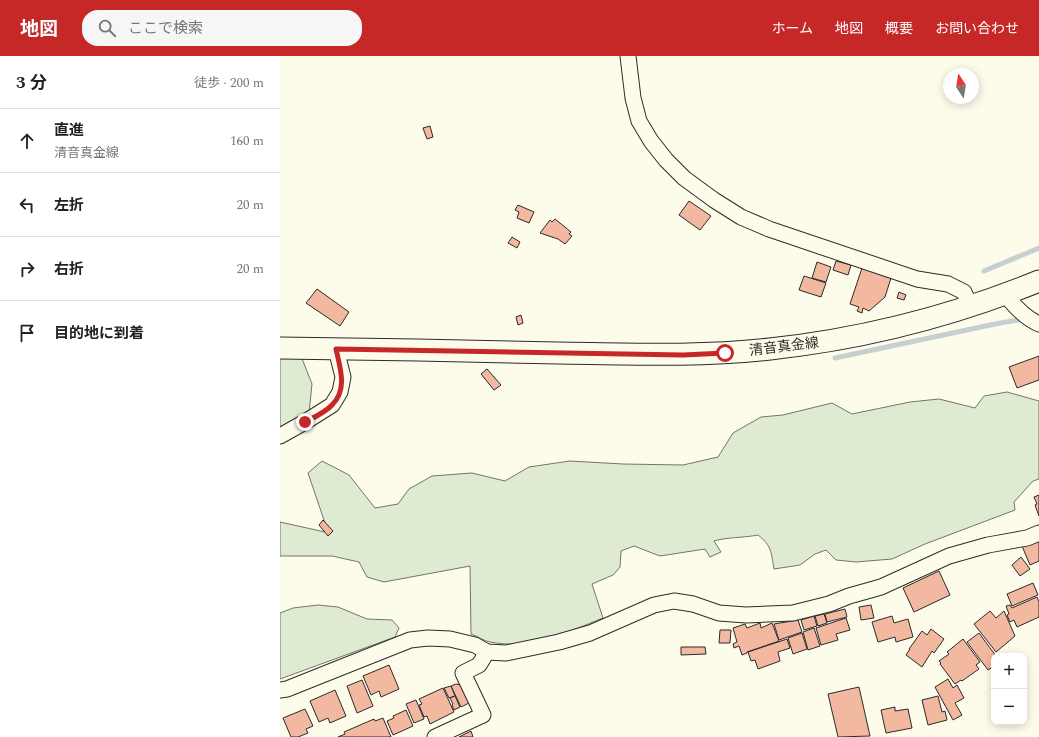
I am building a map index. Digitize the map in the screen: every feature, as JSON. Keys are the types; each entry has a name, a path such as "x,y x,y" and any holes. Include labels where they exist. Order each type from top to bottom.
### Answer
{"main road":[{"name":"清音真金線","path":"280,348 683,355 770,349 856,336 912,323 970,306 1039,281"}],"street":[{"path":"628,56 633,98 640,121 651,141 666,160 684,178 714,200 741,217 769,229 917,279 948,284 964,292 970,306"},
{"path":"1005,294 1014,306 1036,323"},
{"path":"280,436 332,406 340,392 342,377 336,349"},
{"path":"280,690 306,682 410,640 428,638 450,639 475,645 487,652 506,653 559,642 590,633 654,605 674,601 693,604 726,613 746,615 793,613 829,604 849,596 881,587 949,556 988,545 1027,538 1039,532"},
{"path":"435,737 483,715 463,673 480,665 487,652"}],"green space":[{"path":"301,356 312,384 309,413 280,428 280,357"},
{"path":"1007,392 1039,401 1039,479 1033,481 1014,502 1015,510 925,544 892,559 856,562 836,560 826,550 815,554 800,565 774,569 768,546 758,535 714,541 721,552 710,557 705,549 660,556 634,546 621,551 620,567 613,575 592,584 603,618 562,634 534,642 505,644 488,641 471,634 470,566 384,582 367,577 359,562 332,556 280,556 280,522 325,532 325,523 308,473 322,461 349,475 375,508 398,504 409,489 432,476 472,473 505,481 529,467 570,461 683,465 718,457 733,433 761,417 783,415 832,403 852,414 910,402 939,399 975,408 984,396"},
{"path":"318,605 338,607 367,619 392,620 399,628 395,637 280,679 280,613 293,608"}],"building":[{"path":"430,126 433,137 427,139 423,128"},
{"path":"689,201 711,216 700,230 679,215"},
{"path":"518,205 534,212 529,223 517,218 519,212 515,210"},
{"path":"555,219 571,232 569,234 572,236 565,244 558,239 540,233 550,220 552,222"},
{"path":"512,237 520,242 517,248 508,243"},
{"path":"836,261 851,265 848,275 833,270"},
{"path":"817,262 831,267 826,282 812,278"},
{"path":"862,268 891,278 885,297 869,311 863,308 862,313 857,311 859,307 850,304"},
{"path":"804,276 826,283 821,297 799,290"},
{"path":"317,289 349,312 340,326 306,303"},
{"path":"899,292 906,295 904,300 897,298"},
{"path":"521,315 523,323 518,325 516,317"},
{"path":"1039,356 1039,380 1017,388 1009,367"},
{"path":"487,369 501,385 494,390 481,374"},
{"path":"1039,495 1039,516 1034,497"},
{"path":"323,520 333,531 328,536 319,525"},
{"path":"1039,539 1039,561 1030,565 1022,546"},
{"path":"1021,557 1030,569 1020,576 1012,565"},
{"path":"939,571 950,595 914,612 903,588"},
{"path":"1033,583 1038,595 1012,606 1007,594"},
{"path":"1037,597 1039,602 1039,617 1017,627 1014,620 1010,622 1007,615 1009,614 1006,606 1010,605 1012,608"},
{"path":"871,605 874,618 861,620 859,607"},
{"path":"845,609 847,617 827,622 825,614"},
{"path":"990,611 996,618 1004,611 1015,636 996,652 974,624"},
{"path":"824,614 827,623 818,626 815,616"},
{"path":"814,616 817,626 804,630 801,620"},
{"path":"892,616 894,623 908,619 913,637 896,642 895,637 878,642 872,622"},
{"path":"846,618 850,630 836,634 838,640 821,645 816,628"},
{"path":"798,620 802,632 779,640 774,624"},
{"path":"760,623 761,628 772,623 779,641 742,655 739,646 734,648 733,644 737,642 733,628 745,624 747,628"},
{"path":"814,628 820,646 808,650 803,632"},
{"path":"931,629 944,639 934,653 932,651 922,667 906,655 922,631 927,635"},
{"path":"720,630 731,630 730,643 719,643"},
{"path":"802,633 807,649 793,654 788,638"},
{"path":"979,633 994,653 991,653 991,668 988,670 967,642"},
{"path":"787,639 790,648 778,652 780,661 758,669 755,660 751,661 748,652"},
{"path":"963,639 980,662 976,665 979,669 955,684 939,661 949,654 947,652"},
{"path":"681,647 705,647 706,654 681,655"},
{"path":"389,665 399,689 381,697 379,691 371,695 363,676"},
{"path":"948,679 953,688 957,685 964,698 955,703 962,715 953,720 935,687"},
{"path":"362,680 373,706 357,713 347,686"},
{"path":"456,684 461,685 469,703 461,707 451,686"},
{"path":"451,686 455,696 449,698 444,688"},
{"path":"859,687 870,736 838,737 828,694"},
{"path":"443,688 454,712 430,724 427,716 424,717 419,705 422,704 419,699"},
{"path":"335,690 346,716 330,723 328,718 319,722 310,701"},
{"path":"455,696 460,707 454,710 450,698"},
{"path":"938,696 942,712 945,711 947,720 928,725 922,700"},
{"path":"416,700 424,719 414,723 406,704"},
{"path":"895,707 895,711 908,709 912,728 886,733 881,710"},
{"path":"305,709 313,726 306,729 308,733 298,737 291,737 283,718"},
{"path":"406,710 413,726 393,735 387,721 394,718 393,716"},
{"path":"383,718 391,737 338,737 345,734 344,732 374,719 375,721"},
{"path":"471,731 473,737 459,737"}],"waterway":[{"path":"984,271 1039,248"},
{"path":"835,358 1024,319"}],"route":[{"path":"305,422 332,406 340,392 342,377 336,349 683,355 725,353"}]}
